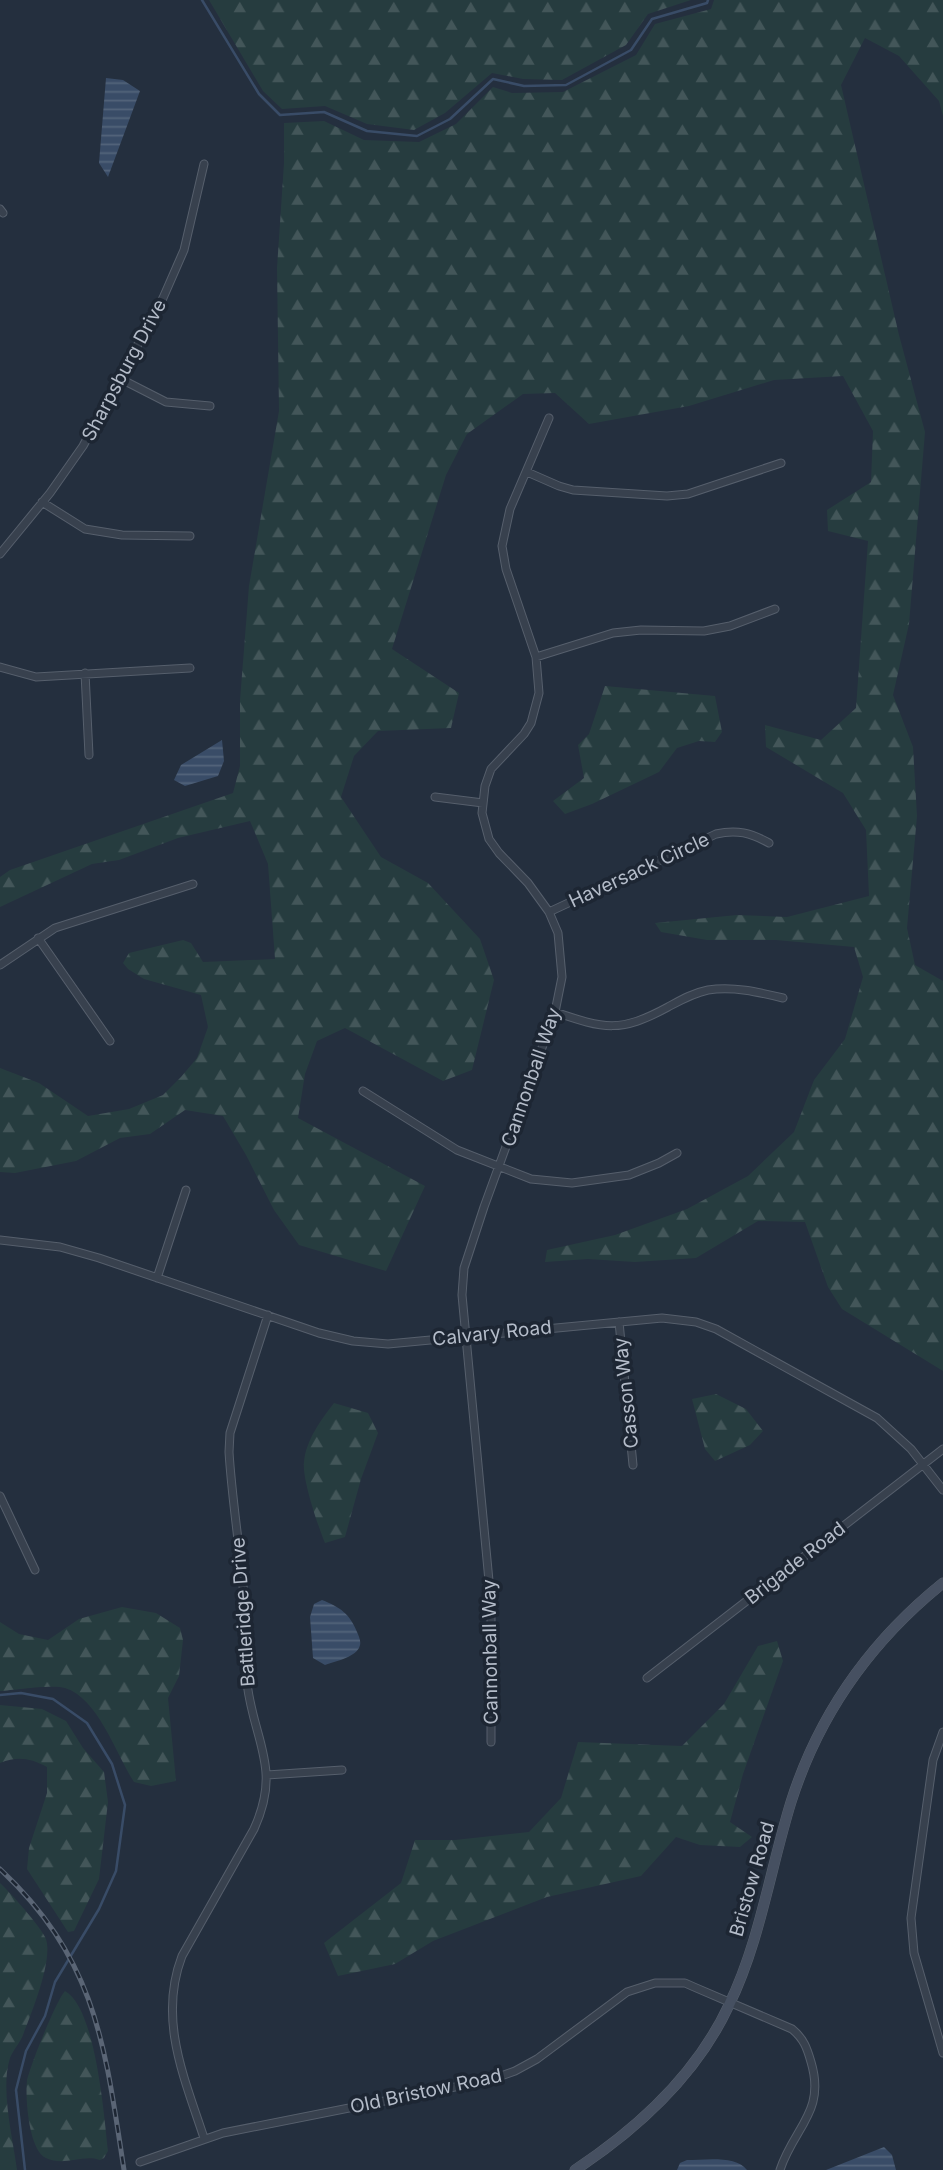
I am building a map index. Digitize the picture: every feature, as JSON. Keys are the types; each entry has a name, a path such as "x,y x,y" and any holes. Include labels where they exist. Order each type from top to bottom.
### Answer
{"main road":[{"name":"Bristow Road","path":"575,2170 617,2140 670,2091 702,2050 730,2003 757,1931 791,1803 806,1758 834,1704 856,1671 907,1613 943,1583"}],"street":[{"name":"Sharpsburg Drive","path":"0,554 83,446 163,298 184,250 204,164"},
{"path":"120,378 166,402 210,406"},
{"name":"Cannonball Way","path":"491,1742 491,1602 465,1336 462,1295 464,1268 555,1012 562,964 558,933 549,912 489,839 482,813 485,786 491,769 531,723 539,693 536,657 506,569 502,546 510,509 549,418"},
{"path":"527,472 573,490 667,496 703,490 781,463"},
{"path":"42,502 85,529 103,533 190,536"},
{"path":"536,657 613,633 641,630 704,631 730,626 775,608"},
{"path":"0,667 36,677 190,668"},
{"path":"85,673 89,755"},
{"path":"435,797 483,803"},
{"name":"Haversack Circle","path":"549,912 716,834 744,832 769,843"},
{"path":"0,965 55,928 193,884"},
{"path":"38,938 110,1041"},
{"path":"555,1012 590,1024 620,1026 645,1019 695,993 708,990 737,989 783,998"},
{"path":"363,1091 457,1150 531,1179 572,1183 629,1175 677,1153"},
{"path":"157,1278 186,1190"},
{"name":"Calvary Road","path":"0,1240 60,1247 319,1333 369,1343 388,1344 677,1319 716,1329 889,1426 943,1490"},
{"name":"Battleridge Drive","path":"204,2138 173,2034 172,1990 176,1970 188,1942 262,1809 267,1775 247,1685 244,1596 229,1452 230,1433 268,1315"},
{"name":"Casson Way","path":"619,1322 633,1465"},
{"name":"Brigade Road","path":"647,1678 943,1449"},
{"path":"0,1496 35,1570"},
{"path":"943,1732 933,1760 911,1918 914,1953 943,2053"},
{"path":"267,1775 342,1770"},
{"name":"Old Bristow Road","path":"140,2162 204,2138 258,2125 490,2080 537,2059 627,1992 664,1982 685,1983 792,2029 806,2045 816,2081 815,2098 780,2170"}],"green space":[{"path":"209,0 691,0 648,14 626,45 562,80 523,79 492,73 445,113 414,130 367,124 325,106 282,109 263,91"},
{"path":"714,0 943,0 943,116 939,101 899,56 865,38 841,85 899,335 925,432 909,624 893,695 913,747 917,816 907,928 915,965 943,981 943,1371 842,1309 828,1287 805,1222 758,1221 696,1258 635,1262 588,1259 545,1262 547,1250 615,1235 687,1209 748,1176 794,1132 814,1080 845,1039 863,977 854,947 776,940 707,940 661,932 655,923 737,915 787,917 869,896 866,830 843,793 766,747 765,725 821,740 856,708 868,541 828,531 827,510 871,482 873,431 843,376 774,380 689,406 589,424 555,393 523,394 467,434 446,475 392,649 459,693 451,728 378,731 354,756 341,797 381,857 428,883 480,939 494,980 472,1070 443,1081 345,1028 317,1041 305,1074 298,1118 425,1186 386,1271 299,1245 274,1210 223,1116 185,1110 150,1134 120,1138 76,1161 15,1173 0,1172 0,1068 39,1083 88,1116 129,1109 163,1095 197,1058 208,1027 201,995 144,979 123,963 129,953 183,940 191,943 203,962 275,959 268,864 250,821 178,838 119,860 92,864 0,907 0,877 10,870 233,793 240,766 240,700 249,586 279,411 277,268 284,123 324,121 364,140 419,142 456,124 493,87 512,93 563,92 636,55 655,24 711,9"},
{"path":"605,686 715,696 722,732 715,742 699,741 677,748 659,772 565,814 553,801 584,778 578,745 589,734"},
{"path":"716,1394 746,1409 763,1431 750,1445 715,1461 705,1449 692,1399"},
{"path":"334,1403 368,1413 378,1433 361,1479 345,1537 325,1543 308,1491 304,1462 311,1438"},
{"path":"122,1607 156,1613 180,1628 183,1640 179,1676 168,1698 176,1781 151,1786 134,1782 97,1715 77,1694 65,1688 52,1687 0,1691 0,1622 19,1634 48,1640 79,1619"},
{"path":"777,1641 783,1661 743,1774 730,1822 752,1837 740,1847 700,1845 676,1837 641,1876 547,1897 433,1941 395,1964 338,1976 324,1943 401,1883 415,1840 455,1840 529,1832 561,1798 578,1742 682,1746 724,1704 758,1646"},
{"path":"0,1705 42,1709 66,1721 83,1748 104,1772 108,1802 99,1879 74,1931 68,1932 27,1869 29,1848 47,1793 47,1767 24,1759 0,1763"},
{"path":"0,1883 37,1925 47,1946 45,1971 36,2000 7,2070 10,2129 17,2170 0,2170"},
{"path":"65,1991 76,2001 84,2018 97,2064 108,2151 100,2160 86,2158 60,2161 46,2158 36,2145 29,2123 27,2081 50,2020"}],"water":[{"path":"106,78 123,80 140,91 108,177 99,163"},
{"path":"222,740 224,761 218,776 185,786 174,780 181,765"},
{"path":"322,1600 348,1616 360,1642 359,1648 353,1654 325,1665 313,1658 310,1617 314,1604"},
{"path":"884,2147 892,2155 896,2170 826,2170"},
{"path":"687,2160 728,2160 747,2170 677,2170 680,2163"}],"waterway":[{"path":"202,0 259,94 280,115 324,112 367,131 417,136 450,119 493,79 524,86 566,85 631,50 652,19 707,3 708,0"},
{"path":"0,1695 21,1693 53,1699 87,1723 112,1764 125,1805 116,1871 99,1909 55,1982 45,2016 26,2051 16,2090 25,2170"}],"railway":[{"path":"0,1869 32,1903 58,1937 77,1972 102,2045 124,2170"}]}
